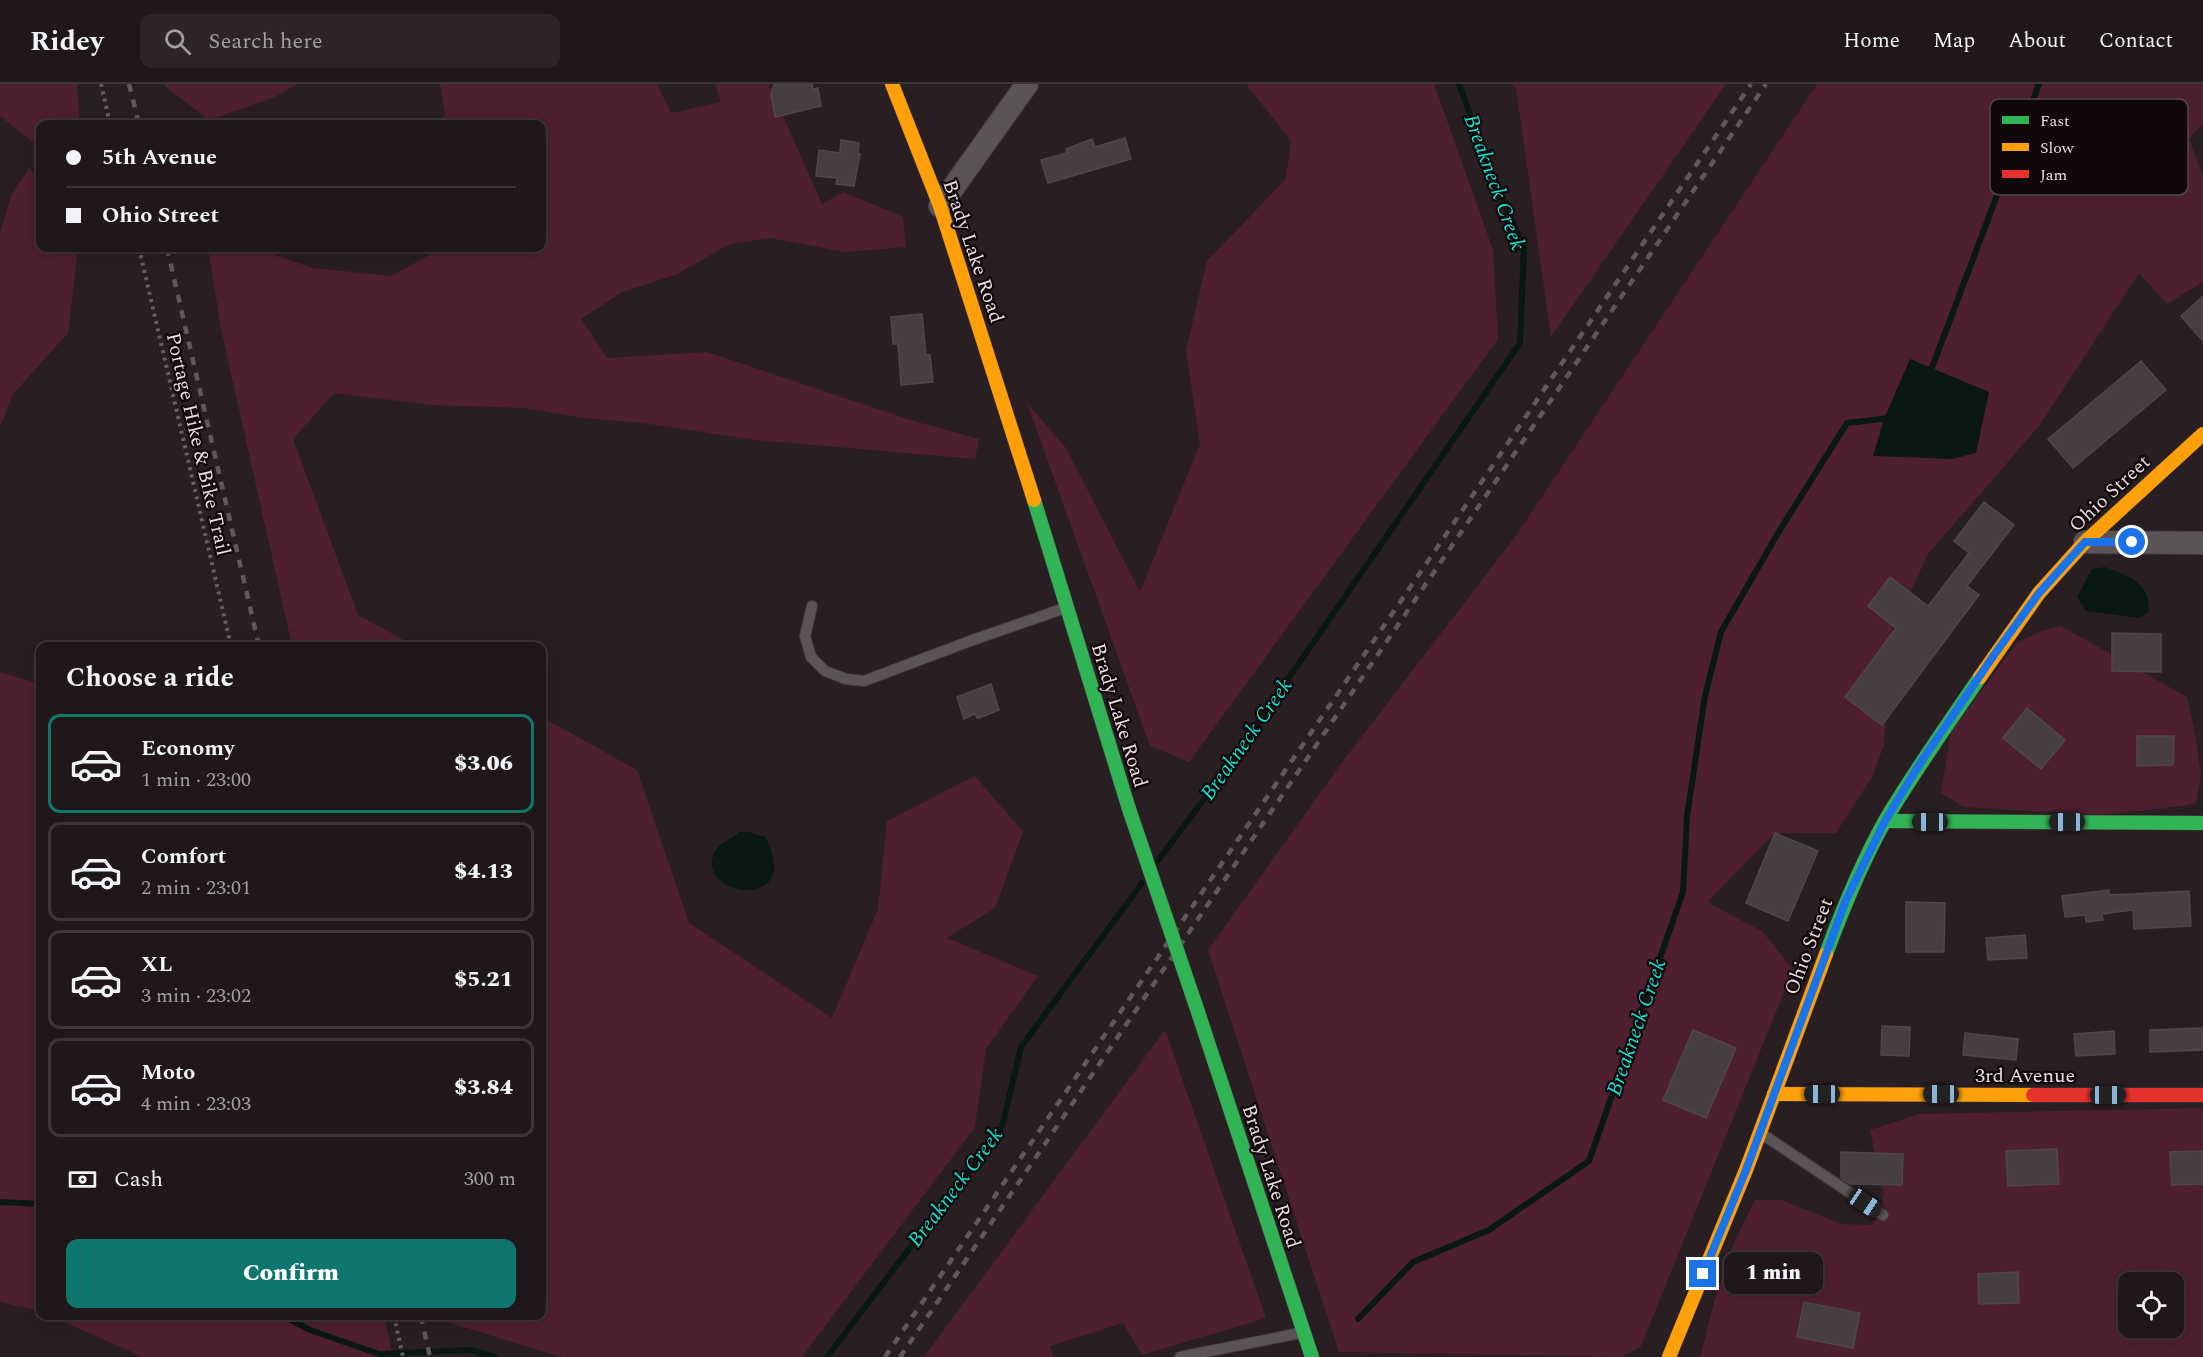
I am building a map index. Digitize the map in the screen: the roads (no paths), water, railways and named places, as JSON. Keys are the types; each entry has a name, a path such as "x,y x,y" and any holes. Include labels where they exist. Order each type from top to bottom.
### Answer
{"street":[{"name":"Brady Lake Road","path":"892,84 940,206 995,373 1065,608 1129,809 1312,1357"},
{"path":"940,206 1028,84"},
{"name":"Ohio Street","path":"1669,1357 1746,1170 1846,900 1885,821 1919,765 2039,593 2085,542 2203,434"},
{"path":"2085,542 2203,543"},
{"path":"1885,821 2203,823"},
{"name":"3rd Avenue","path":"1774,1094 2203,1095"}],"lane":[{"path":"812,606 805,636 811,657 825,671 846,679 864,681 1065,608"},
{"path":"1759,1132 1883,1215"},
{"path":"1180,1357 1304,1332"}],"waterway":[{"name":"Breakneck Creek","path":"1157,862 1217,782 1520,343 1524,248 1490,170 1459,84"},
{"name":"Breakneck Creek","path":"2033,99 2039,84"},
{"name":"Breakneck Creek","path":"1930,373 1997,195"},
{"name":"Breakneck Creek","path":"1358,1319 1413,1262 1489,1230 1589,1161 1683,892 1687,816 1705,696 1721,632 1778,533 1847,423 1890,418"},
{"name":"Breakneck Creek","path":"827,1357 1002,1127 1021,1047 1142,883"},
{"name":"Breakneck Creek","path":"0,1202 36,1204"},
{"name":"Breakneck Creek","path":"291,1320 310,1330 379,1354 470,1350 495,1357"}],"railway":[{"path":"129,84 138,120"},
{"path":"885,1357 1751,84"},
{"path":"900,1357 1766,84"},
{"path":"168,252 258,642"},
{"path":"422,1320 430,1357"}]}
